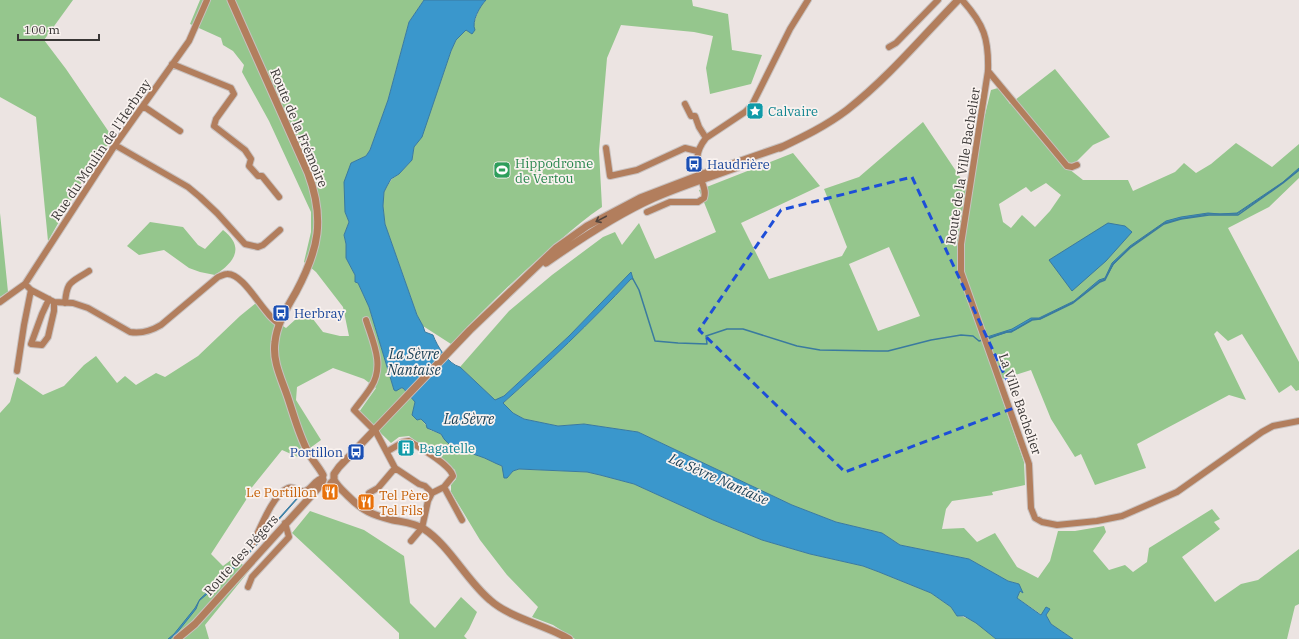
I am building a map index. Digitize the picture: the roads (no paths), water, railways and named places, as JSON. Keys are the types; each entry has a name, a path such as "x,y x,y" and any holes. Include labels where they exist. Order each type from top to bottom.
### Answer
{"street":[{"name":"Rue du Moulin de l'Herbray","path":"0,302 25,284 115,144 189,41 207,0"},
{"name":"Route de la Frémoire","path":"231,0 308,173 317,205 319,224 315,249 303,278 279,323 275,342 277,367 301,438 309,454 327,478 366,512 380,517 416,525 422,528"},
{"path":"647,212 670,202 698,202 704,198 705,193 697,165 697,151 706,138 745,112 752,105 790,29 808,0"},
{"path":"889,47 896,43 938,0"},
{"path":"528,275 556,248 587,226 640,198 749,163 818,130 846,111 875,87 958,0"},
{"name":"Route de la Ville Bachelier","path":"962,0 973,11 988,44 988,71 960,256 964,282 985,340"},
{"path":"172,64 231,88 234,91 234,94 216,119 214,126 245,150 251,159 249,166 258,176 262,176 280,197"},
{"path":"988,71 1067,166 1072,167 1077,165"},
{"path":"685,104 691,116 695,116 699,127 706,138"},
{"path":"143,106 180,131"},
{"path":"115,144 188,187 200,196 245,244 258,247 280,230"},
{"path":"606,148 610,176 637,170 685,148 697,151"},
{"path":"528,275 579,240 617,218 655,198 701,178"},
{"path":"64,303 69,284 89,271"},
{"path":"25,284 32,290 52,301 73,303 88,308 130,332 137,333 152,330 161,325 218,277 226,274 232,275 239,279 276,322 279,323"},
{"name":"Route des Pégers","path":"178,639 195,624 285,523 375,430 398,404 507,294 528,275"},
{"path":"16,372 32,290"},
{"path":"52,301 54,311 48,336 42,345 31,344 42,314 52,301"},
{"path":"366,320 378,357 377,374 372,386 354,410 375,430 388,451 395,468 419,484 425,486 432,493"},
{"name":"La Ville Bachelier","path":"985,340 1029,464 1031,508 1035,518 1042,522 1057,525 1096,521 1122,516 1177,492 1272,426 1299,421"},
{"path":"388,451 403,442 409,441 444,464 452,472 452,479 444,487 432,493 428,502 422,528 411,541"},
{"path":"369,492 378,488 395,468"},
{"path":"253,543 270,508 278,496 288,488 292,487 303,492 306,491 320,479 327,478"},
{"path":"444,487 462,520"},
{"path":"248,587 252,577 289,537 285,523"},
{"path":"422,528 435,538 482,593 491,601 502,609 551,629 569,639"}],"water":[{"name":"La Sèvre","path":"424,0 486,0 477,14 474,23 475,30 472,34 466,30 456,40 422,137 414,147 412,160 399,174 391,179 384,192 383,206 385,224 417,315 425,332 433,335 440,349 451,362 460,367 495,400 504,396 569,336 631,272 633,279 631,279 536,373 503,403 513,413 524,419 558,426 584,424 638,432 792,505 836,522 882,533 900,545 969,559 1008,581 1019,584 1023,593 1020,591 1017,598 1041,615 1046,607 1050,609 1046,615 1051,624 1073,639 996,639 976,623 964,616 957,616 951,607 931,593 863,566 810,554 762,540 713,520 634,484 587,472 519,469 513,471 507,478 504,478 502,466 452,446 441,434 427,428 426,424 421,419 417,420 412,415 415,402 403,388 396,391 394,390 369,307 358,283 355,282 355,275 346,258 346,244 344,235 349,222 345,212 344,182 351,163 366,156 370,150 388,100 409,22"},
{"path":"1299,168 1299,170 1277,187 1237,214 1220,214 1237,213 1283,182"},
{"path":"1208,213 1220,214 1208,214 1164,223 1129,248 1113,265 1105,279 1100,281 1074,302 1040,319 1033,319 1015,330 988,338 987,337 1012,329 1031,318 1039,318 1074,301 1099,280 1105,278 1112,263 1130,246 1166,221"},
{"path":"1108,223 1125,226 1132,232 1106,261 1072,291 1049,260"},
{"path":"299,492 301,492 298,498 238,566 218,578 214,588 199,601 196,609 176,634 168,639 174,634 195,608 200,599 214,586 216,578 237,565 297,498"}],"waterway":[{"path":"987,339 1006,332 1011,332 1032,320 1040,319 1073,303 1100,282 1105,280 1113,264 1130,248 1164,224 1181,219 1209,215 1238,215 1299,170"},
{"path":"633,279 639,290 655,341 707,344 706,336 727,329 743,329 797,346 820,350 888,351 931,340 961,335 973,336 979,341 983,340"}],"place":[{"name":"Calvaire","path":"755,111"},
{"name":"Haudrière","path":"694,164"},
{"name":"Hippodrome de Vertou","path":"502,170"},
{"name":"Herbray","path":"281,313"},
{"name":"Bagatelle","path":"406,448"},
{"name":"Portillon","path":"356,452"},
{"name":"Le Portillon","path":"330,492"},
{"name":"Tel Père Tel Fils","path":"366,502"}],"water label":[{"name":"La Sèvre Nantaise","path":"414,362"},
{"name":"La Sèvre Nantaise","path":"719,479"}]}
